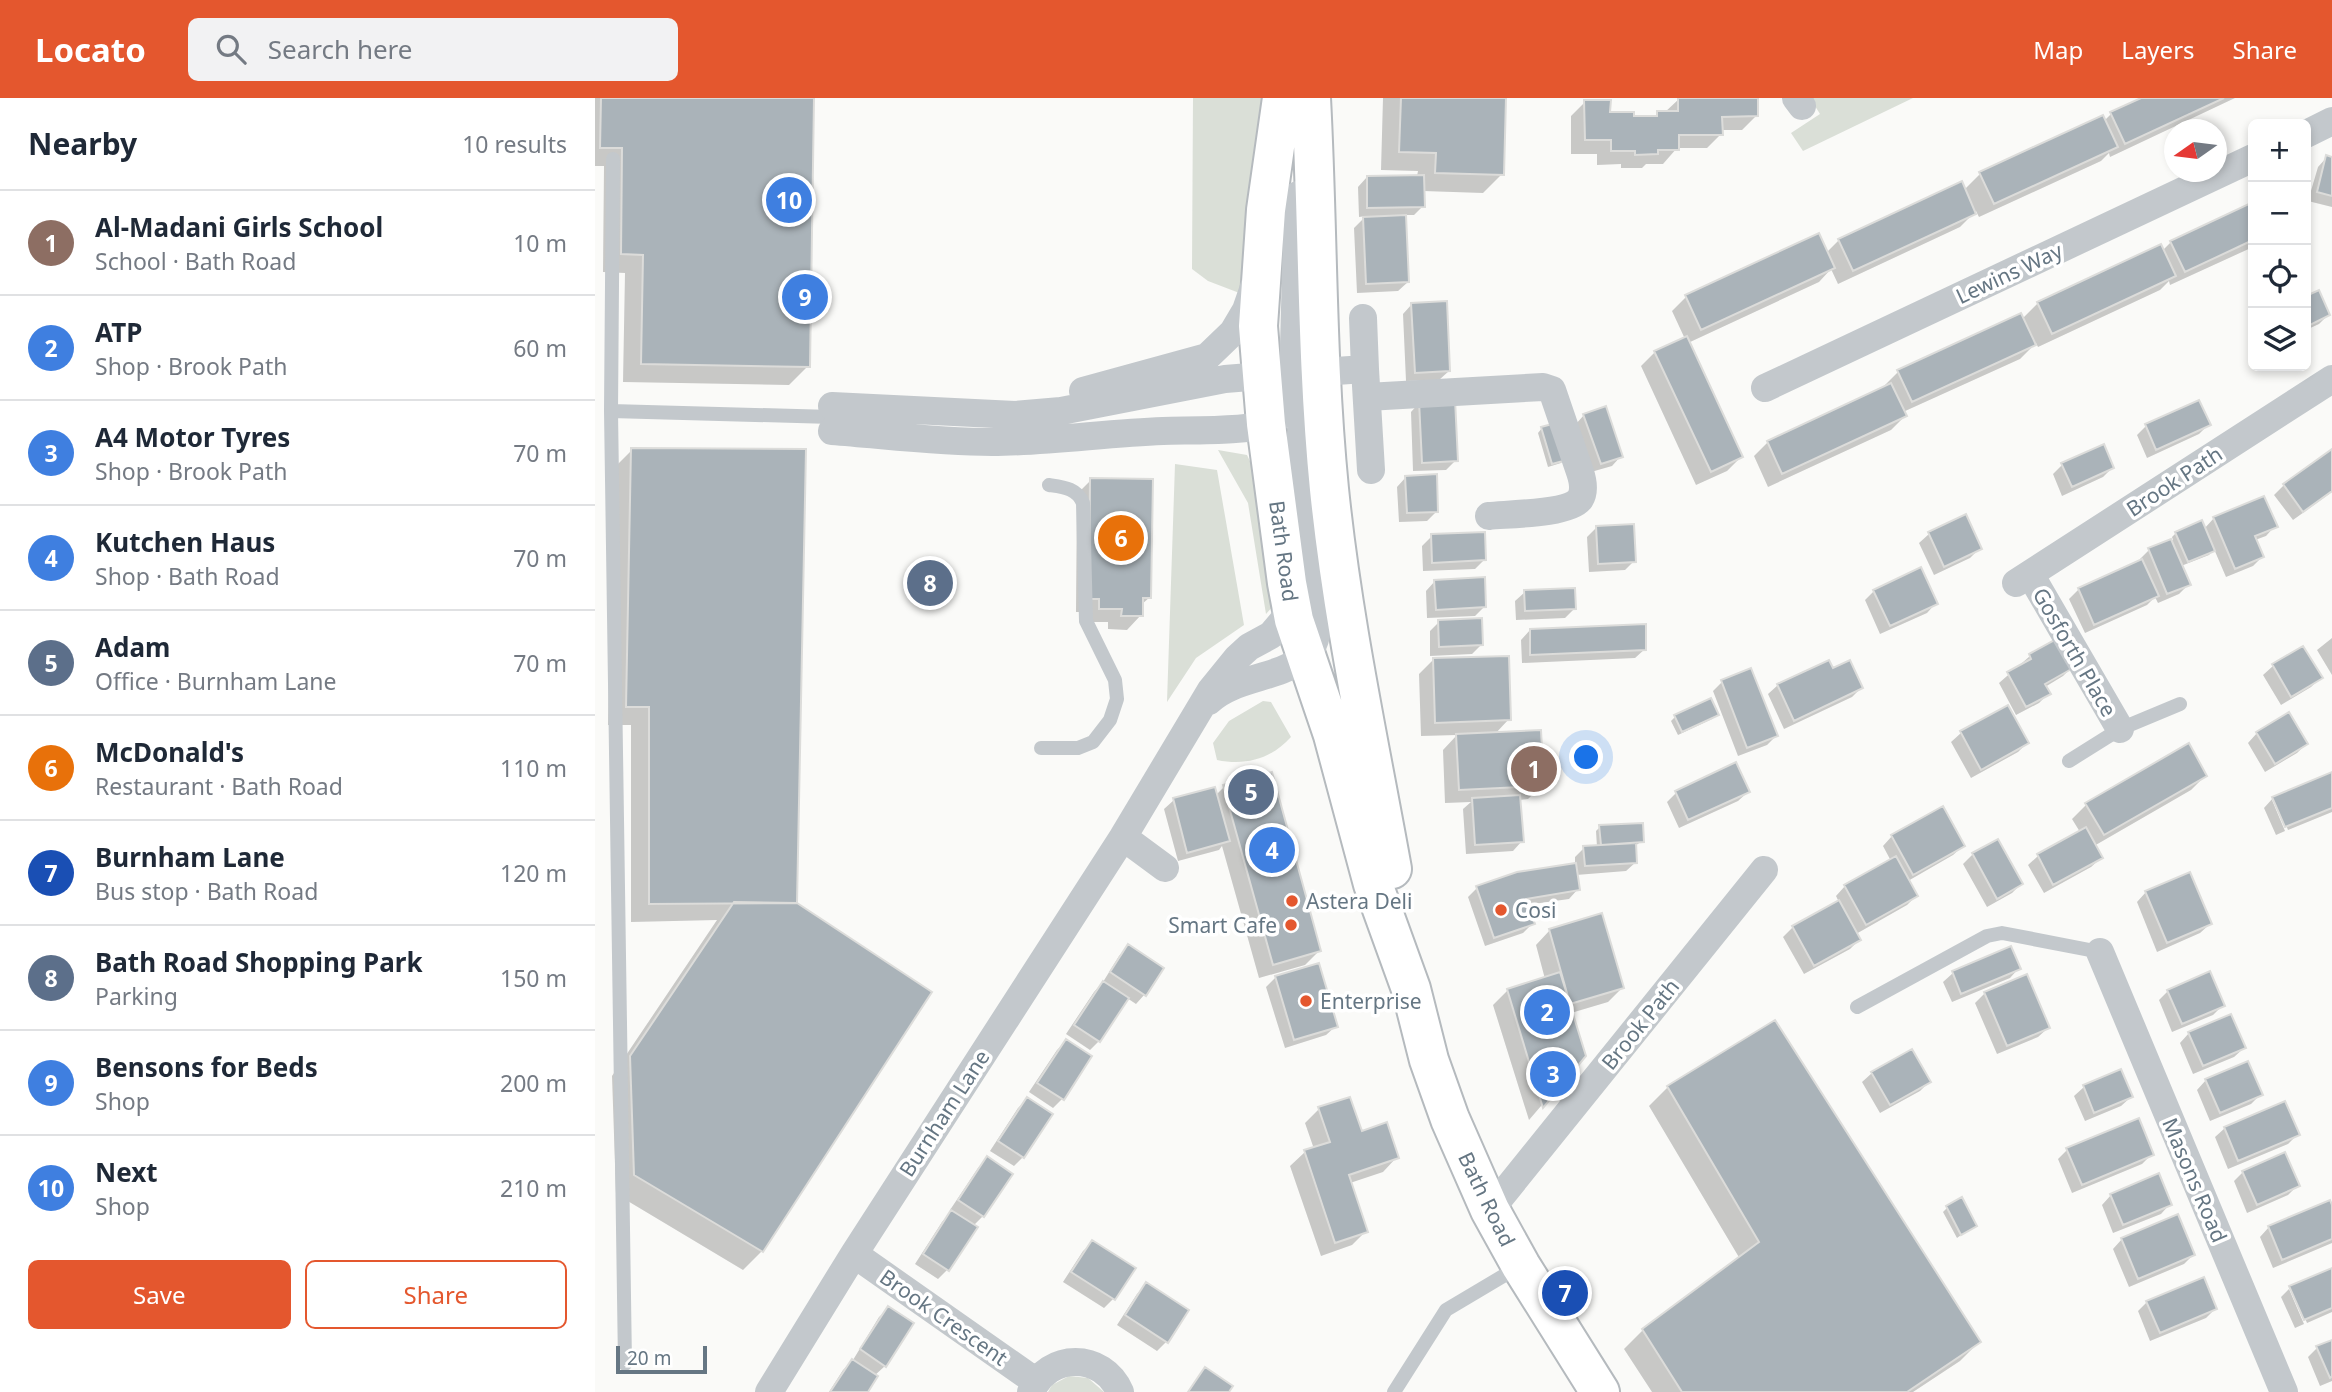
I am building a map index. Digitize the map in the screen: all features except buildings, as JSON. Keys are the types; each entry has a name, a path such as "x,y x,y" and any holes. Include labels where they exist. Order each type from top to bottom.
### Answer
{"main road":[{"name":"Bath Road","path":"1282,98 1271,166 1261,263 1258,326 1301,376 1324,432 1333,530 1357,689 1394,880 1411,989 1429,1060 1450,1119 1490,1210 1521,1266 1600,1392"},
{"name":"Bath Road","path":"1311,98 1301,376 1266,425 1296,634 1333,735 1373,884 1411,989"}],"street":[{"path":"1296,634 1318,626 1301,460 1302,98"},
{"path":"2311,132 2332,121"},
{"name":"Lewins Way","path":"1765,388 2248,160"},
{"path":"1003,415 1207,357 1233,332 1240,321 1261,263"},
{"path":"1363,318 1371,470"},
{"path":"832,418 1003,415 1061,411 1202,383 1301,376 1366,383 1543,387 1552,390 1582,479 1580,499 1563,508 1489,516"},
{"name":"Brook Path","path":"2023,579 2332,379"},
{"path":"832,418 988,442 1266,425"},
{"path":"1222,428 1245,437 1260,448 1267,458 1274,483"},
{"name":"Gosforth Place","path":"2023,579 2120,729"},
{"path":"1199,710 1215,695 1234,685 1291,666 1296,634"},
{"path":"1296,634 1345,669 1357,689"},
{"name":"Burnham Lane","path":"769,1392 854,1254 1123,837 1211,690 1249,647 1296,634"},
{"path":"1272,673 1293,677 1306,684 1321,700"},
{"path":"1123,837 1164,868"},
{"name":"Brook Path","path":"1490,1210 1764,870"},
{"name":"Masons Road","path":"2097,966 2284,1392"},
{"name":"Brook Crescent","path":"854,1254 1033,1387 1049,1368 1067,1361 1086,1362 1103,1369 1116,1382 1121,1392"}],"lane":[{"path":"613,159 611,411 625,1364"},
{"path":"611,411 832,418"},
{"path":"1041,748 1078,748 1093,742 1110,720 1117,699 1115,680 1086,621 1083,503 1079,495 1068,488 1049,485"},
{"path":"2069,761 2120,729 2180,704"},
{"path":"1857,1007 1987,936 2002,933 2097,966"},
{"path":"1394,1392 1446,1310 1521,1266"}],"shaded area":[{"path":"1193,98 1263,98 1242,294 1208,281 1192,269"},
{"path":"1810,98 1913,98 1803,151 1791,133 1820,114"},
{"path":"1218,450 1247,455 1258,478 1275,604 1266,614 1248,503"},
{"path":"1175,464 1217,470 1244,625 1196,658 1167,702"},
{"path":"1263,701 1271,702 1291,737 1275,751 1257,759 1238,762 1217,760 1213,743 1229,721"},
{"path":"1069,1376 1088,1378 1104,1392 1048,1392 1052,1385"}],"place":[{"name":"Next","path":"789,200"},
{"name":"Bensons for Beds","path":"805,297"},
{"name":"McDonald's","path":"1121,538"},
{"name":"Bath Road Shopping Park","path":"930,583"},
{"name":"Al-Madani Girls School","path":"1534,769"},
{"name":"Adam","path":"1251,792"},
{"name":"Kutchen Haus","path":"1272,850"},
{"name":"Astera Deli","path":"1292,901"},
{"name":"Cosi","path":"1501,910"},
{"name":"Smart Cafe","path":"1291,925"},
{"name":"Enterprise","path":"1306,1001"},
{"name":"ATP","path":"1547,1012"},
{"name":"A4 Motor Tyres","path":"1553,1074"},
{"name":"Burnham Lane","path":"1565,1293"}]}
